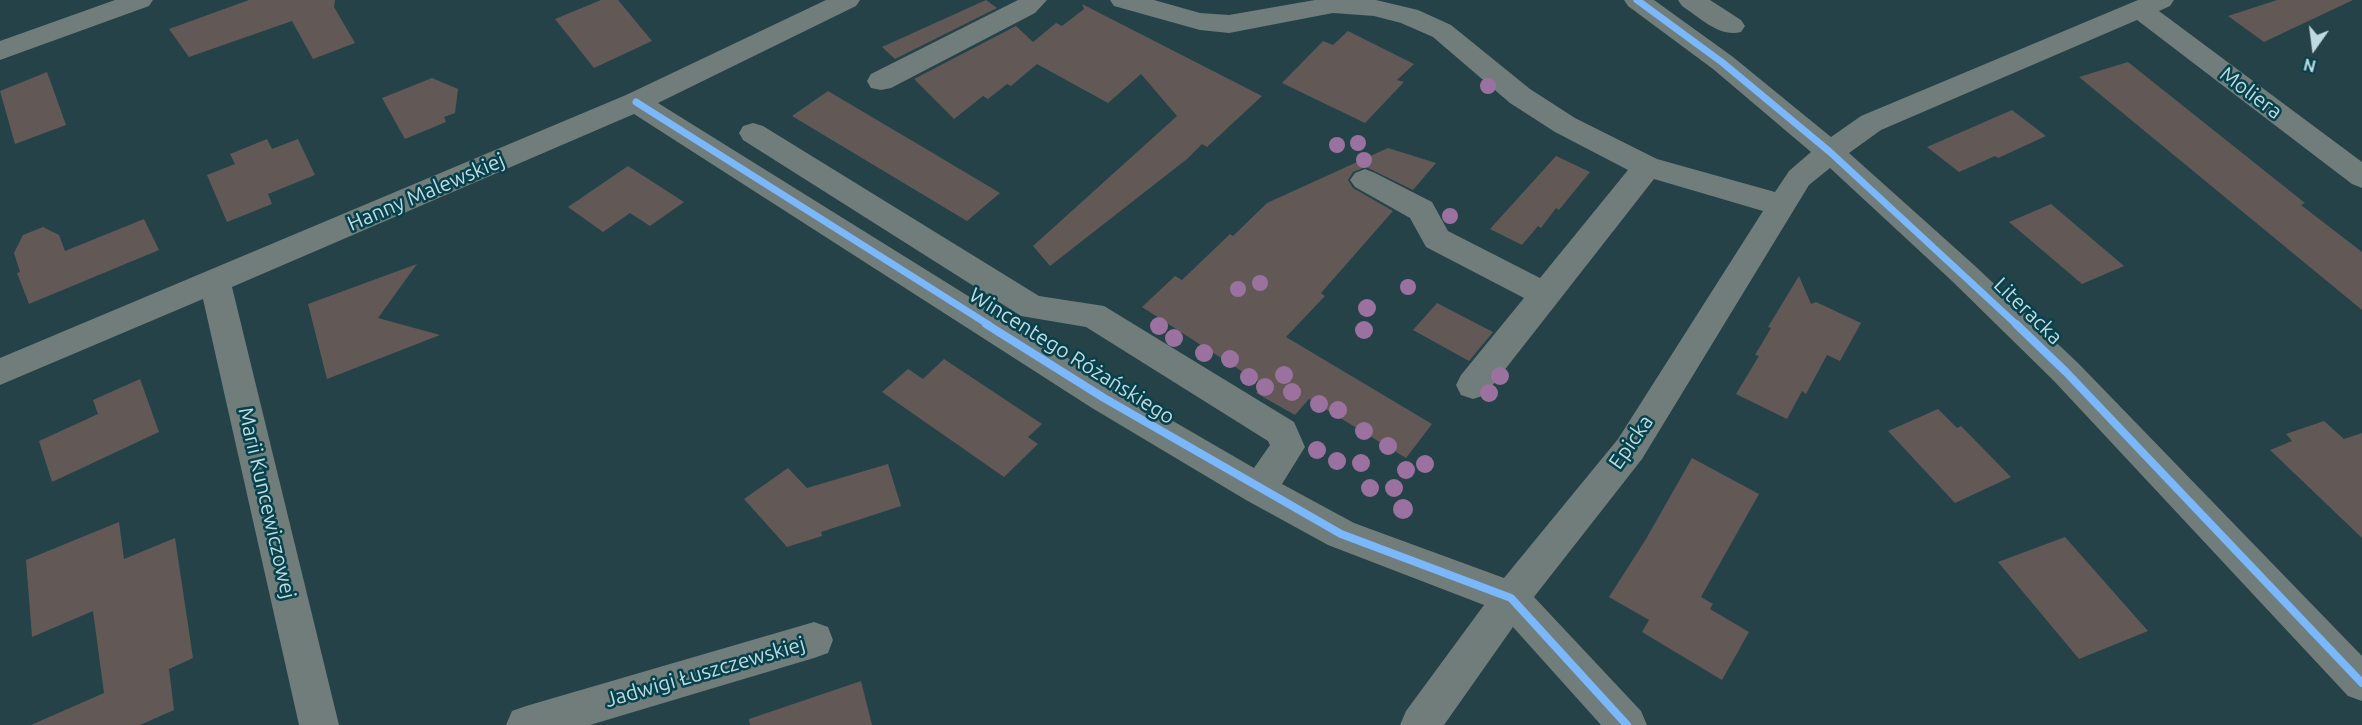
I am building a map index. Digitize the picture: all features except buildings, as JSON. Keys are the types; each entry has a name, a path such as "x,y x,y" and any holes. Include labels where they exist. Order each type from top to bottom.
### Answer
{"street":[{"path":"0,51 140,0"},
{"name":"Hanny Malewskiej","path":"0,372 636,102 847,0"},
{"path":"881,81 1026,7 1034,0"},
{"path":"1123,0 1200,21 1229,24 1333,5 1374,8 1409,16 1442,31 1520,96 1565,125 1647,166 1782,205"},
{"name":"Literacka","path":"1637,0 1723,63 1830,152 1963,273 2066,372 2362,683"},
{"path":"1691,0 1732,26"},
{"name":"Epicka","path":"1420,725 1511,598 1630,449 1798,178 1871,123 2151,5"},
{"name":"Moliera","path":"2151,5 2362,177"},
{"name":"Wincentego Różańskiego","path":"636,102 1044,360 1259,489 1341,534 1511,598"},
{"path":"753,133 1032,307 1093,315 1282,432 1288,447 1259,489"},
{"path":"1473,385 1647,166"},
{"path":"1365,180 1421,210 1437,239 1545,295"},
{"name":"Marii Kuncewiczowej","path":"215,282 319,725"},
{"path":"1511,598 1627,725"},
{"name":"Jadwigi Łuszczewskiej","path":"526,725 814,640"}],"cycle path":[{"path":"1637,0 1723,63 1830,152 1963,273 2066,372 2362,683"},
{"path":"636,102 1104,398 1259,489 1341,534 1511,598 1627,725"}]}
